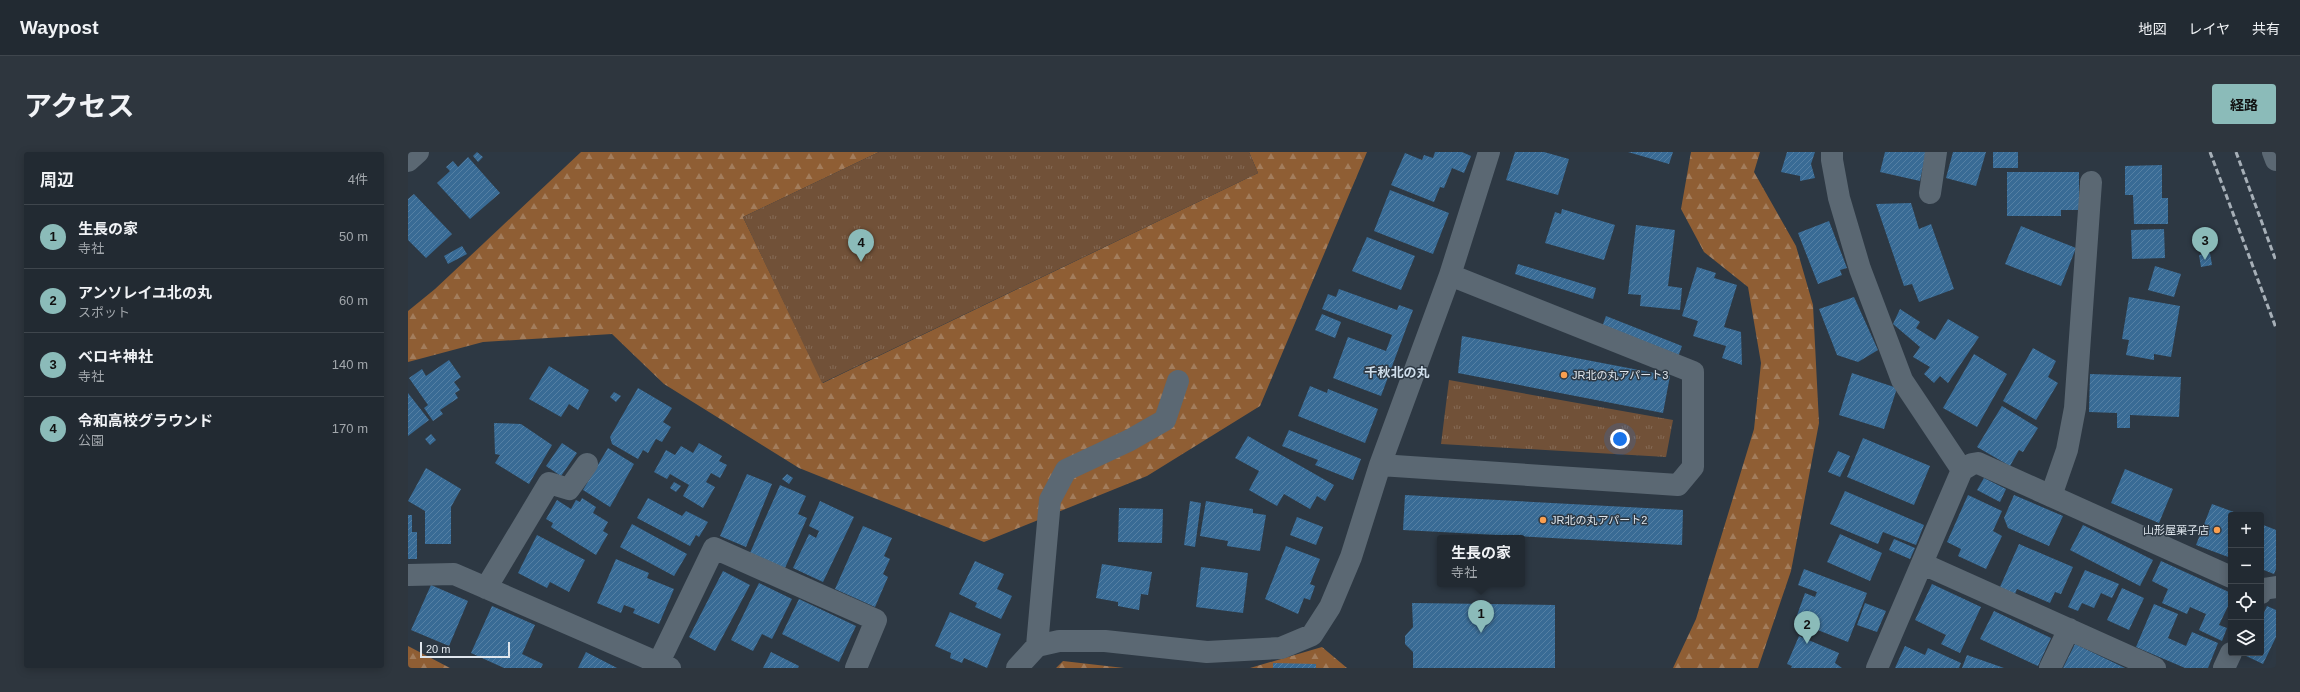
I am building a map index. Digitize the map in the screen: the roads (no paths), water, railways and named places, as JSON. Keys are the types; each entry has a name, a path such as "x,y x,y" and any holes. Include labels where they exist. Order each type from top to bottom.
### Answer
{"street":[{"path":"408,161 418,152"},
{"path":"1017,668 1037,646 1059,641 1105,641 1207,652 1282,648 1312,635 1330,607 1351,557 1380,465 1450,276 1489,152"},
{"path":"1832,152 1832,160 1839,198 1860,270 1902,380 1962,470"},
{"path":"1930,193 1936,152"},
{"path":"2273,152 2276,160"},
{"path":"2051,496 2067,450 2075,408 2091,182"},
{"path":"1380,465 1678,485 1694,467 1694,372 1450,276"},
{"path":"1037,646 1050,500 1066,470 1130,440 1165,420 1178,381"},
{"path":"1878,668 1962,470 1972,464 1978,463 2228,576"},
{"path":"486,588 549,483 569,489 587,464"},
{"path":"408,575 454,574 665,665 714,548 876,620 856,668"},
{"path":"1923,564 2155,668"},
{"path":"2050,668 2069,629"},
{"path":"2224,668 2230,656"}],"railway":[{"path":"2210,152 2276,328"},
{"path":"2236,152 2276,261"}],"place":[{"name":"ベロキ神社","path":"2205,260"},
{"name":"令和高校グラウンド","path":"861,262"},
{"name":"JR北の丸アパート3","path":"1564,375"},
{"name":"JR北の丸アパート2","path":"1543,520"},
{"name":"山形屋菓子店","path":"2217,530"},
{"name":"生長の家","path":"1481,633"},
{"name":"アンソレイユ北の丸","path":"1807,644"}],"district":[{"name":"千秋北の丸","path":"1397,372"}]}
